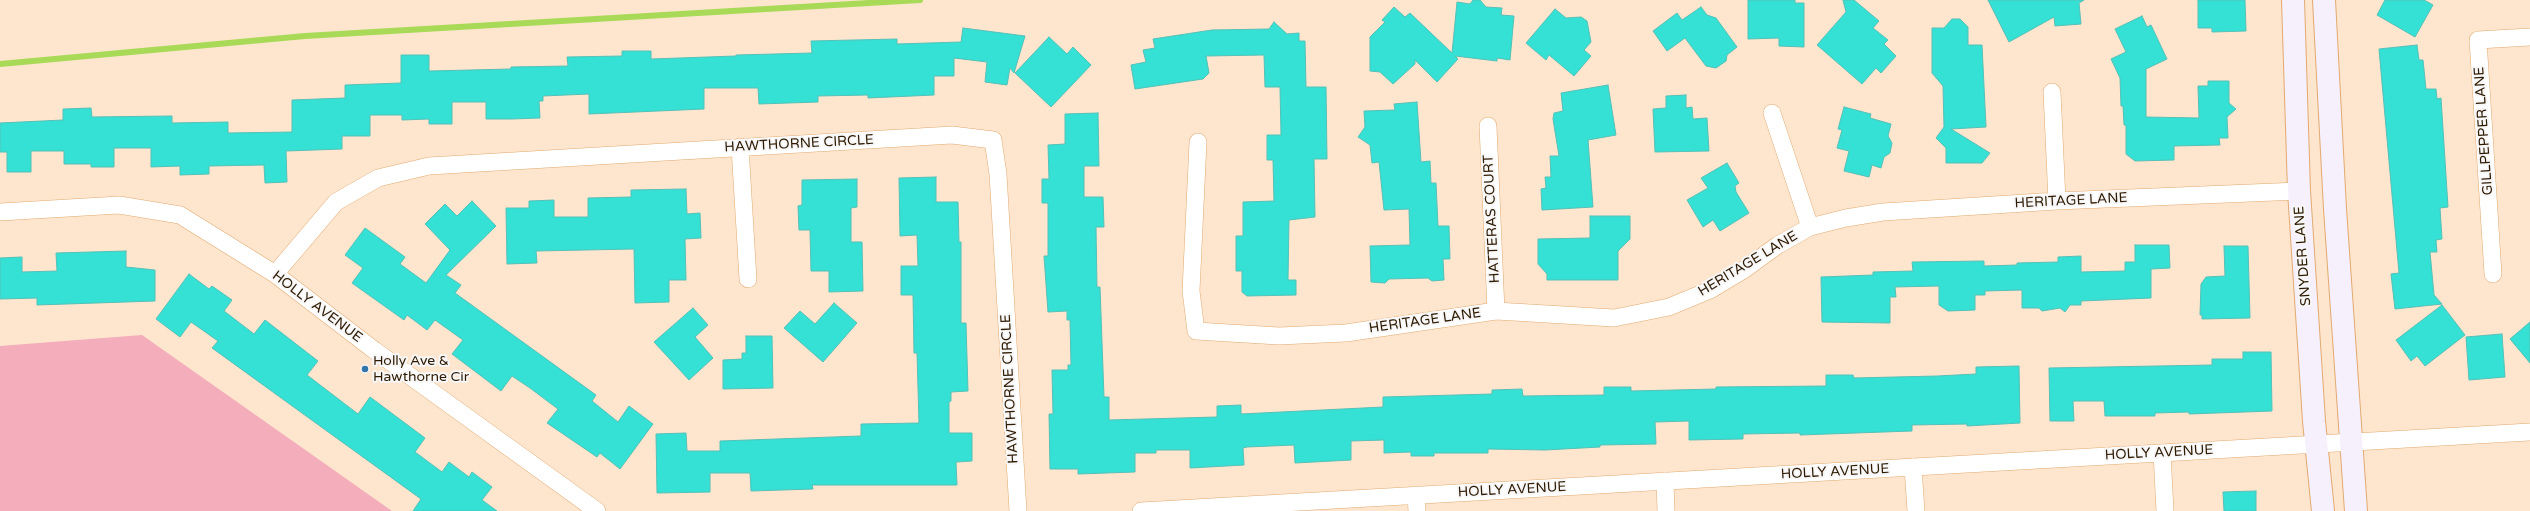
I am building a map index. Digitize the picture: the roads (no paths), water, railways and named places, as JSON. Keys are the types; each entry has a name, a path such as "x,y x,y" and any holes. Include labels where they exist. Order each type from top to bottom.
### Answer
{"street":[{"name":"SNYDER LANE","path":"2293,0 2299,191 2316,445 2322,511"},
{"path":"2324,0 2350,443 2356,511"},
{"name":"GILLPEPPER LANE","path":"2493,274 2478,40 2530,37"},
{"path":"2052,92 2057,201"},
{"path":"1772,113 1810,227"},
{"name":"HATTERAS COURT","path":"1488,126 1496,311"},
{"name":"HAWTHORNE CIRCLE","path":"275,274 336,202 378,178 429,166 952,135 993,140 998,174 1018,511"},
{"name":"HERITAGE LANE","path":"1198,142 1191,291 1196,330 1279,336 1346,333 1496,311 1614,318 1669,307 1710,290 1745,269 1778,245 1810,227 1846,218 1883,212 2057,201 2299,191"},
{"path":"740,148 748,279"},
{"name":"HOLLY AVENUE","path":"0,212 119,205 180,215 275,274 374,350 597,511"},
{"name":"HOLLY AVENUE","path":"1141,511 1417,503 1665,481 2530,432"},
{"path":"2162,453 2165,511"},
{"path":"1913,467 1916,511"},
{"path":"1665,481 1666,511"}],"waterway":[{"path":"0,64 305,36 920,0"}],"place":[{"name":"Holly Ave & Hawthorne Cir","path":"365,369"}]}
